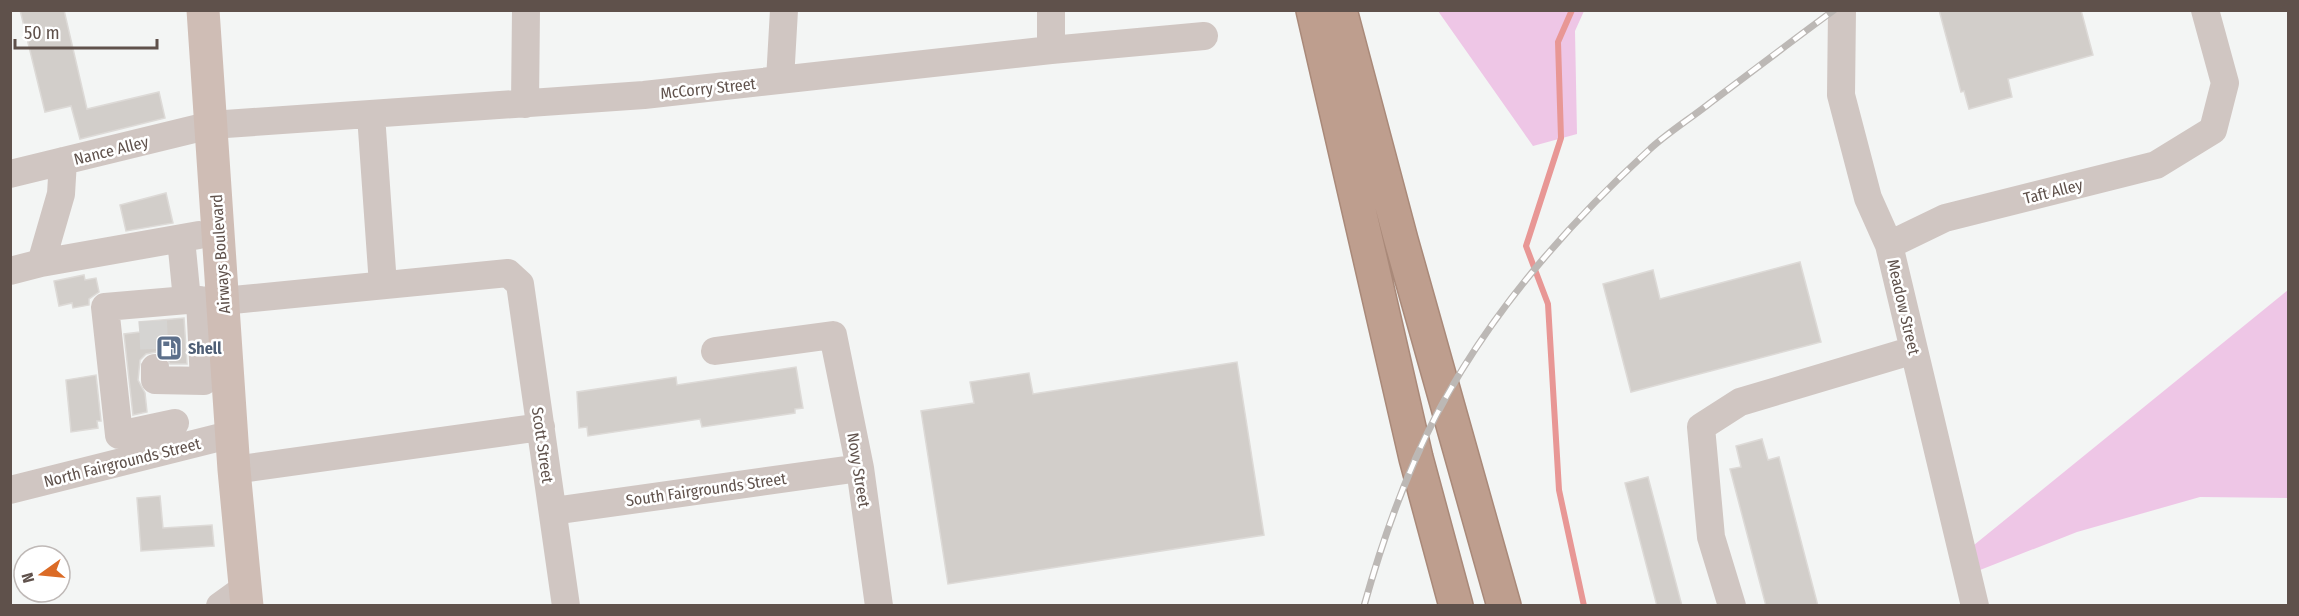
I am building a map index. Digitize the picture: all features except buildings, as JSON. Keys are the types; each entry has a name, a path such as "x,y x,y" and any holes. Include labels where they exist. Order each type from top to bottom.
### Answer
{"highway":[{"path":"1312,10 1416,458 1456,606"},
{"path":"1340,10 1504,606"}],"main road":[{"name":"Airways Boulevard","path":"203,10 219,232 179,306 217,381 233,434 237,600"}],"street":[{"path":"525,104 526,10"},
{"path":"780,80 784,10"},
{"path":"1051,10 1051,50"},
{"name":"Meadow Street","path":"1842,10 1841,94 1868,198 1889,245 1975,606"},
{"name":"Taft Alley","path":"1889,245 1945,219 2156,165 2213,130 2225,83 2205,10"},
{"name":"McCorry Street","path":"211,125 644,95 1051,50 1204,36"},
{"path":"217,381 166,372 176,436 119,435 105,307 179,306 383,285 371,115"},
{"name":"Nance Alley","path":"10,174 211,125"},
{"path":"41,263 61,194 63,162"},
{"path":"10,271 41,263 219,232"},
{"path":"179,306 182,239"},
{"name":"Scott Street","path":"383,285 508,273 520,284 566,606"},
{"name":"Novy Street","path":"715,351 833,335 860,468 879,606"},
{"path":"1732,606 1711,537 1701,427 1740,402 1914,350"},
{"path":"234,470 541,427"},
{"name":"North Fairgrounds Street","path":"10,490 176,436 233,434"},
{"name":"South Fairgrounds Street","path":"553,511 860,468"}],"shaded area":[{"path":"1438,11 1584,11 1575,31 1577,134 1533,146"},
{"path":"2288,290 2288,498 2200,497 2077,532 1980,570 1974,545"}],"waterway":[{"path":"1572,10 1558,42 1561,138 1526,246 1548,304 1559,490 1584,606"}],"tunnel":[{"path":"153,321 155,368"}],"railway":[{"path":"1364,606 1400,496 1436,416 1486,333 1516,293 1580,218 1656,144 1834,10"}],"place":[{"name":"Shell","path":"169,348"}]}
